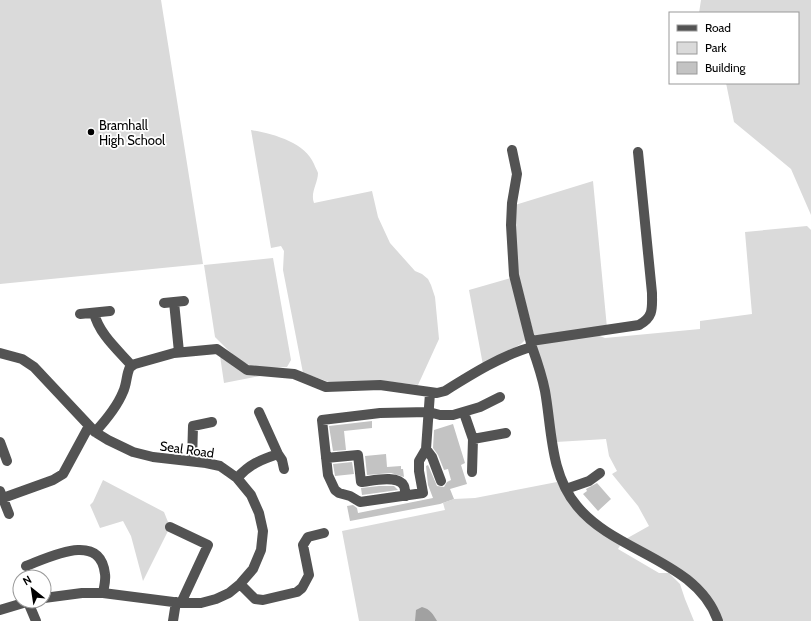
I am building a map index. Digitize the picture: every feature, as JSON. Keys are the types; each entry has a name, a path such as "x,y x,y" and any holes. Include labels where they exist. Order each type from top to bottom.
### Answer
{"street":[{"path":"512,150 517,174 511,211 512,263 545,390 557,467 566,489 577,506 598,526 674,570 697,589 713,608 718,621"},
{"path":"8,514 1,495 52,480 62,474 92,428 106,419 118,402 124,391 128,370 132,366 179,352 219,349 247,370 294,374 326,387 380,385 430,392 444,391 532,344 639,325 648,318 651,313 652,293 638,152"},
{"path":"174,302 179,352"},
{"path":"80,314 110,311"},
{"path":"94,313 99,327 104,334 132,366"},
{"name":"Seal Road","path":"0,352 22,358 34,368 92,428 108,440 133,452 160,458 206,462 220,466 238,478 251,495 259,512 263,531 261,550 257,561 240,584 229,593 216,599 201,603 179,603 104,593 82,593 52,597"},
{"path":"430,392 429,412 426,449 420,461 419,470 423,493 360,502 335,490 328,475 322,420 380,413 429,412 440,415 453,415 464,413 480,407 500,397"},
{"path":"259,412 282,460 284,469"},
{"path":"464,413 472,439 472,472"},
{"path":"192,461 193,426 212,422"},
{"path":"472,439 506,433"},
{"path":"0,442 7,461"},
{"path":"426,449 432,457 440,481"},
{"path":"238,478 247,468 258,461 278,454"},
{"path":"326,458 358,455 361,482 392,478 400,481 404,486 406,496"},
{"path":"566,489 589,481 600,473"},
{"path":"170,527 208,545 179,603 173,621"},
{"path":"240,584 255,599 263,600 297,592 302,588 309,575 303,545 308,537 324,533"},
{"path":"26,566 67,551 78,549 90,551 97,555 102,563 105,575 104,593"},
{"path":"0,610 12,606"},
{"path":"32,609 36,621"}],"green space":[{"name":"Bramhall High School","path":"0,0 161,0 203,264 0,284"},
{"path":"701,0 811,0 811,215 791,169 734,122 726,84 799,84 799,12 699,12"},
{"path":"251,130 287,140 310,156 318,173 313,196 314,203 372,191 378,217 390,243 415,271 428,279 435,297 439,339 418,385 384,381 332,383 303,373 283,270 284,251 281,246 271,248"},
{"path":"593,181 607,328 538,338 534,335 517,270 515,205"},
{"path":"807,226 811,230 811,621 721,621 712,602 624,540 649,526 638,506 612,474 617,471 609,456 606,439 556,442 535,344 597,335 605,338 700,329 700,321 752,314 745,232"},
{"path":"273,258 291,360 287,367 254,367 236,358 215,337 204,265"},
{"path":"511,278 526,339 521,344 483,365 469,290"},
{"path":"219,349 235,362 276,373 224,383"},
{"path":"103,480 164,512 170,527 143,581 131,536 123,521 100,528 90,505 93,502"},
{"path":"557,482 565,497 621,544 618,549 659,573 669,573 680,584 694,621 359,621 342,531 445,510 443,503 454,499 475,498"}],"shaded area":[{"path":"422,607 431,612 437,621 415,621 416,610"}],"building":[{"path":"372,421 372,428 344,431 346,450 333,451 329,426"},
{"path":"453,424 465,463 461,465 467,484 450,489 454,499 440,504 350,521 347,506 353,505 357,508 358,513 433,498 428,485 426,466 428,465 437,486 444,487 447,482 451,480 448,469 444,470 438,455 433,448 434,430"},
{"path":"386,454 387,467 401,466 404,477 391,473 367,475 365,456"},
{"path":"352,462 354,474 335,476 333,464"},
{"path":"597,483 611,499 598,511 583,494 587,491 586,489"},
{"path":"394,486 398,490 362,495 361,488"}],"place":[{"name":"Bramhall High School","path":"91,132"}]}
